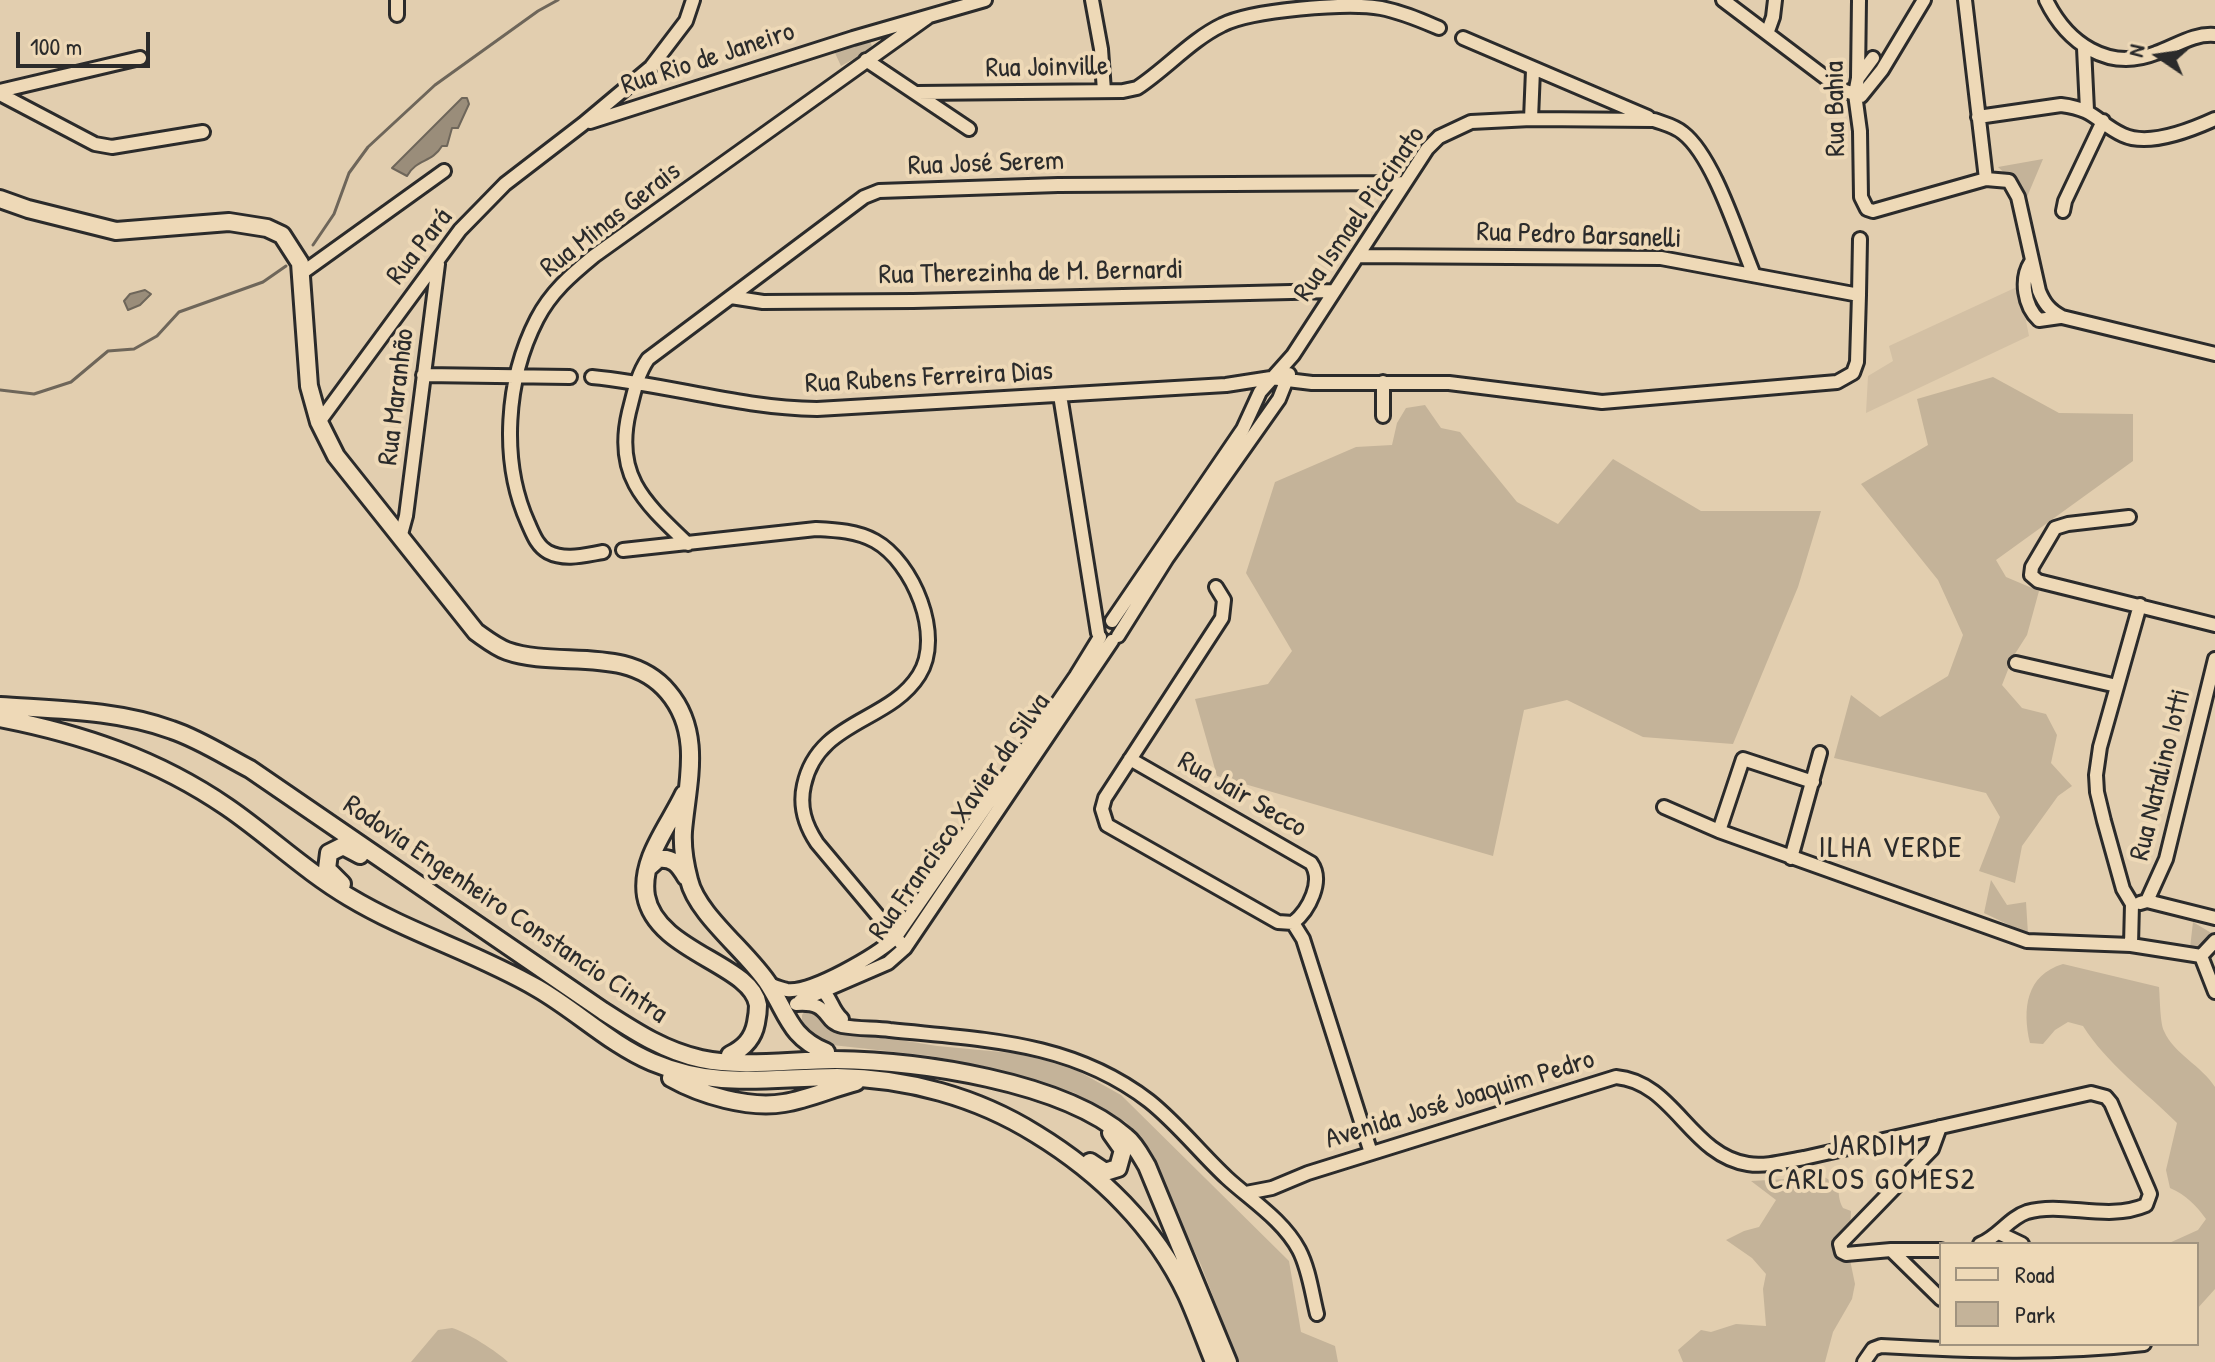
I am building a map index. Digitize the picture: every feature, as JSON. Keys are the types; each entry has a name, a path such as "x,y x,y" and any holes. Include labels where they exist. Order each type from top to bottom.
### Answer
{"main road":[{"path":"0,199 116,231 229,222 267,228 282,235 292,247 302,273 309,386 319,422 336,456 464,620 489,641 508,651 622,665 649,676 667,691 688,728 691,760 683,832 689,882"},
{"name":"Rodovia Engenheiro Constancio Cintra","path":"0,706 123,716 176,731 202,743 250,769 647,1039 701,1059 743,1063 882,1062 953,1072 1028,1090 1091,1112 1129,1139 1147,1166 1228,1362"},
{"name":"Rodovia Engenheiro Constancio Cintra","path":"0,718 55,729 110,745 187,781 229,808 319,878 350,898 518,977 642,1057 686,1074 742,1082 833,1077 875,1079 948,1094 1017,1122 1083,1166 1115,1194 1156,1243 1187,1294 1214,1362"},
{"path":"687,789 653,851 646,896 651,911 672,937 734,976 754,996 758,1005 752,1038 730,1055"},
{"path":"524,957 498,947 348,848 339,847 329,853 326,865 330,874 362,896 506,962 639,1048 679,1065 742,1082"},
{"path":"648,868 658,859 670,860 680,867 702,906 769,984 799,1036 826,1052"},
{"path":"552,975 658,1038 687,1048 730,1055 826,1052 913,1059 1048,1102 1090,1119 1115,1137 1123,1150 1121,1163 1114,1171 1105,1172 1034,1124 973,1095 900,1076 768,1104 702,1092 660,1072 642,1057"}],"street":[{"path":"397,0 397,15"},
{"name":"Rua Pará","path":"319,422 460,230 505,184 651,67 686,21 693,0"},
{"name":"Rua Rio de Janeiro","path":"583,124 853,38 985,0"},
{"path":"1092,0 1101,49 1104,91"},
{"path":"1723,0 1768,31 1838,87 1861,96 1882,70 1924,0"},
{"path":"1768,31 1775,0"},
{"name":"Rua Bahia","path":"1859,0 1855,94 1863,205 1873,211 1986,179"},
{"path":"1965,0 1986,179 2003,179 2014,187 2031,262 2044,302 2062,317 2215,354"},
{"path":"2046,0 2063,29 2084,48 2114,59 2130,60 2153,55 2199,35 2215,35"},
{"name":"Rua Joinville","path":"917,93 1137,88 1219,26 1265,13 1360,6 1407,14 1439,28"},
{"name":"Rua Minas Gerais","path":"603,552 568,557 547,551 537,543 522,509 513,474 511,415 517,376 536,321 564,281 594,256 928,17"},
{"path":"1463,38 1654,120"},
{"path":"1859,41 1882,70"},
{"path":"2084,48 2087,110"},
{"path":"0,92 140,58"},
{"path":"1838,87 1858,78 1873,58"},
{"path":"866,60 965,126 957,105 959,93"},
{"path":"1531,119 1533,70"},
{"path":"0,92 95,144 112,147 203,132"},
{"path":"1978,117 2061,105 2087,110 2122,135 2145,139 2186,130 2215,119"},
{"name":"Rua Ismael Piccinato","path":"1271,378 1293,355 1427,149 1439,137 1471,122 1654,120 1672,126 1685,134 1698,149 1712,173 1754,275"},
{"path":"2063,211 2103,121"},
{"path":"302,273 444,171"},
{"name":"Rua José Serem","path":"636,381 648,359 864,197 879,191 1058,185 1405,183"},
{"path":"1286,384 1383,382 1485,386 1602,402 1837,382 1853,373 1857,362 1860,239"},
{"name":"Rua Pedro Barsanelli","path":"1358,256 1661,258 1859,295"},
{"name":"Rua Maranhão","path":"400,538 406,516 438,261"},
{"name":"Rua Therezinha de M. Bernardi","path":"731,297 763,302 898,301 1333,291"},
{"name":"Rua Ismael Piccinato","path":"1286,384 1293,355"},
{"path":"423,375 570,377"},
{"name":"Rua Rubens Ferreira Dias","path":"592,377 636,381 746,404 783,408 1226,385 1271,378 1286,384"},
{"name":"Rua Francisco Xavier da Silva","path":"796,1004 888,963 905,948 1243,429 1271,378"},
{"path":"636,381 624,434 626,464 646,500 688,544"},
{"path":"1383,382 1383,416"},
{"name":"Rua Francisco Xavier da Silva","path":"1111,621 1128,607 1167,558 1273,408 1286,384"},
{"path":"1226,385 1273,408"},
{"path":"1060,395 1093,594 1107,637 1118,629 1093,594"},
{"path":"2129,517 2055,528 2032,567 2031,575 2038,581 2215,625"},
{"path":"623,550 816,529 838,530 877,542 891,553 909,578 923,606 927,625 927,654 922,671 911,687 832,738 814,758 807,772 802,806 817,843 905,948"},
{"path":"1216,587 1224,600 1222,618 1103,803 1102,815 1107,825 1278,922 1293,923 1303,939 1371,1153"},
{"path":"2131,945 2132,904 2123,889 2096,783 2100,747 2140,605"},
{"name":"Rua Francisco Xavier da Silva","path":"769,984 788,990 822,991 880,952 895,938 1076,676 1107,637"},
{"name":"Rua Natalino Iotti","path":"2147,901 2166,859 2215,659"},
{"path":"2016,663 2117,686"},
{"path":"1791,858 1820,753"},
{"name":"Rua Jair Secco","path":"1130,759 1311,863 1317,874 1316,886 1293,923"},
{"path":"1719,831 1743,759 1813,782"},
{"path":"1664,807 1791,858 2027,941 2131,945 2201,956"},
{"path":"2132,904 2147,901 2215,918"},
{"path":"2201,956 2215,941"},
{"path":"2201,956 2215,992"},
{"path":"822,991 836,1013 851,1026"},
{"path":"787,1019 796,1004 814,1003 837,1024 1016,1044 1081,1062 1117,1080 1150,1102 1291,1238 1300,1251 1317,1314"},
{"name":"Avenida José Joaquim Pedro","path":"1246,1193 1272,1188 1308,1173 1616,1077 1650,1088 1706,1146 1731,1160 1758,1165 1804,1158 2091,1093 2111,1103 2150,1194 2146,1205 2103,1213 2027,1212 1999,1233"},
{"path":"1939,1250 1846,1254 1840,1248 1842,1239 1932,1149 1940,1127"},
{"path":"1983,1242 1999,1233 2018,1242"},
{"path":"1891,1250 1939,1297"},
{"path":"1864,1362 1873,1349 1881,1346 1970,1348 2015,1353 2090,1347"}],"shaded area":[{"path":"462,98 467,98 469,104 458,128 452,128 447,146 442,146 407,176 392,168"},
{"path":"2019,286 2029,336 1866,413 1868,376 1893,361 1889,346"},
{"path":"145,290 151,294 140,305 128,310 124,301 130,294"}],"green space":[{"path":"869,39 870,50 841,66 835,53"},
{"path":"2043,159 2024,204 2014,182 1998,167"},
{"path":"1993,377 2059,413 2133,414 2133,461 1996,560 2006,577 2039,591 2027,635 2013,657 2002,685 2022,708 2046,714 2057,735 2051,763 2072,786 2058,796 2022,846 2015,883 1979,871 2000,817 1986,793 1834,758 1851,695 1880,717 1948,676 1963,635 1938,580 1861,484 1928,445 1917,399"},
{"path":"1425,405 1441,428 1460,432 1517,502 1558,524 1613,459 1701,511 1821,511 1798,587 1733,744 1643,737 1567,700 1524,710 1493,856 1217,776 1195,699 1268,684 1292,651 1246,573 1275,482 1356,447 1392,445 1397,423 1406,408"},
{"path":"1991,880 2007,905 2026,902 2028,934 1984,913"},
{"path":"2193,922 2215,937 2209,946 2196,950 2190,948"},
{"path":"2063,964 2159,987 2164,1031 2215,1087 2215,1289 2199,1307 2199,1242 2171,1242 2198,1230 2206,1219 2190,1201 2170,1188 2166,1170 2177,1123 2115,1065 2083,1026 2068,1022 2055,1030 2043,1044 2030,1043 2027,1006 2030,995 2041,976"},
{"path":"813,1010 845,1031 1044,1060 1078,1071 1121,1095 1289,1261 1301,1332 1335,1346 1338,1362 1238,1362 1201,1265 1143,1145 1126,1122 1075,1093 987,1067 932,1056 823,1044 802,1024 805,1011"},
{"path":"1824,1177 1837,1187 1843,1208 1851,1211 1849,1255 1855,1284 1852,1299 1833,1332 1825,1362 1683,1362 1678,1350 1701,1330 1711,1332 1736,1324 1766,1326 1763,1289 1766,1274 1752,1258 1726,1240 1759,1227 1776,1200 1751,1181"},
{"path":"452,1328 481,1342 508,1362 411,1362 438,1330"}],"waterway":[{"path":"313,245 334,214 349,173 368,147 435,85 558,0"},
{"path":"0,390 34,394 71,382 108,351 134,349 157,336 179,312 263,282 286,266"}],"district":[{"name":"ILHA VERDE","path":"1891,849"},
{"name":"JARDIM CARLOS GOMES2","path":"1872,1164"}]}
